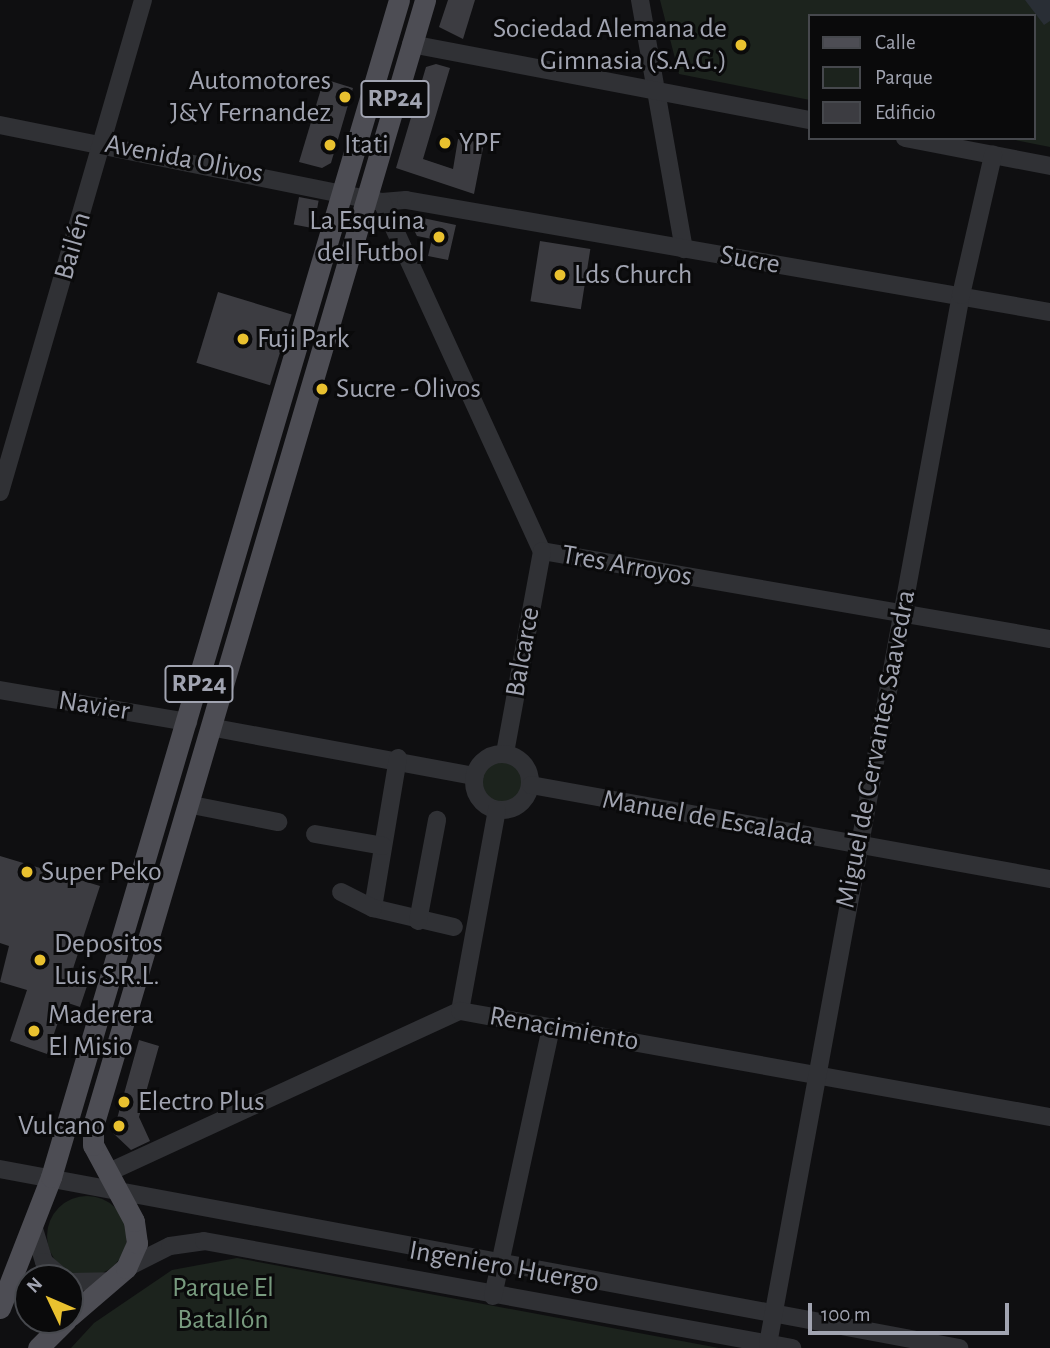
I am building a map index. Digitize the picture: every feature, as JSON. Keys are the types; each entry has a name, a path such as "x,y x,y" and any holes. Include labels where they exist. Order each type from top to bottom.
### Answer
{"main road":[{"name":"RP24","path":"0,1308 34,1229 51,1177 188,722 399,0"},
{"name":"RP24","path":"126,1268 136,1231 93,1145 93,1126 375,200 411,44 425,0"},
{"path":"84,1303 126,1268"},
{"path":"38,1348 52,1334"}],"street":[{"name":"Bailén","path":"0,492 7,443 103,144 143,0"},
{"path":"640,0 684,249"},
{"path":"411,44 808,120"},
{"name":"Avenida Olivos","path":"0,125 345,190 375,200"},
{"path":"915,140 1050,166"},
{"name":"Miguel de Cervantes Saavedra","path":"768,1344 961,295 993,155"},
{"name":"Sucre","path":"375,200 407,200 1050,312"},
{"name":"Tres Arroyos","path":"375,200 542,551 1050,639"},
{"name":"Balcarce","path":"505,753 542,551"},
{"name":"Navier","path":"0,690 188,722"},
{"path":"215,728 398,758 475,776"},
{"path":"505,753 527,768 531,785 519,805 497,810 476,793 475,776 482,761 505,753"},
{"path":"373,908 398,758"},
{"name":"Manuel de Escalada","path":"531,785 1050,879"},
{"path":"192,805 278,822"},
{"path":"460,1011 497,810"},
{"path":"418,921 438,820"},
{"path":"315,834 383,846"},
{"path":"341,892 373,908 418,921 454,927"},
{"name":"Renacimiento","path":"111,1182 460,1011 1050,1117"},
{"path":"493,1296 503,1268 551,1027"},
{"name":"Ingeniero Huergo","path":"0,1169 111,1182 503,1268 959,1348"},
{"path":"34,1229 46,1264"},
{"name":"Ingeniero Huergo","path":"126,1268 170,1246 204,1241 493,1296 792,1348"},
{"path":"84,1282 109,1281"},
{"path":"587,1311 593,1283"}],"green space":[{"name":"Sociedad Alemana de Gimnasia (S.A.G.)","path":"660,0 1050,0 1050,147 1015,140 1036,140 1036,14 808,14 808,100 679,74"},
{"path":"503,756 520,764 528,781 520,798 503,806 486,798 478,781 486,764"},
{"path":"79,1197 95,1197 109,1203 120,1214 126,1228 126,1244 120,1258 109,1269 95,1275 84,1276 84,1264 59,1264 48,1244 48,1228 54,1214 65,1203"},
{"name":"Parque El Batallón","path":"237,1258 719,1348 71,1348 94,1323 172,1270"}],"shaded area":[{"path":"1025,0 1050,0 1050,21 1044,25"}],"building":[{"path":"448,0 475,0 463,39 439,27"},
{"path":"436,64 450,68 423,159 453,169 458,139 484,143 474,194 396,168 426,67"},
{"path":"324,79 353,88 331,163 322,168 299,162"},
{"path":"299,197 319,201 313,228 294,224"},
{"name":"La Esquina del Futbol","path":"418,217 456,225 448,260 428,256 432,239 417,236 412,226"},
{"name":"Lds Church","path":"540,241 590,249 581,309 530,301"},
{"name":"Fuji Park","path":"218,292 292,315 270,385 196,363"},
{"path":"0,856 100,886 69,981 87,986 80,1007 65,1002 47,1054 10,1041 27,990 0,982 9,946 0,943"},
{"path":"139,1040 159,1046 139,1117 150,1141 131,1150 113,1133"}],"place":[{"name":"Sociedad Alemana de Gimnasia (S.A.G.)","path":"741,45"},
{"name":"Automotores J&Y Fernandez","path":"345,97"},
{"name":"YPF","path":"445,143"},
{"name":"Itati","path":"330,145"},
{"name":"La Esquina del Futbol","path":"439,237"},
{"name":"Lds Church","path":"560,275"},
{"name":"Fuji Park","path":"243,339"},
{"name":"Sucre - Olivos","path":"322,389"},
{"name":"Super Peko","path":"27,872"},
{"name":"Depositos Luis S.R.L.","path":"40,960"},
{"name":"Maderera El Misio","path":"34,1031"},
{"name":"Electro Plus","path":"124,1102"},
{"name":"Vulcano","path":"119,1126"}]}
